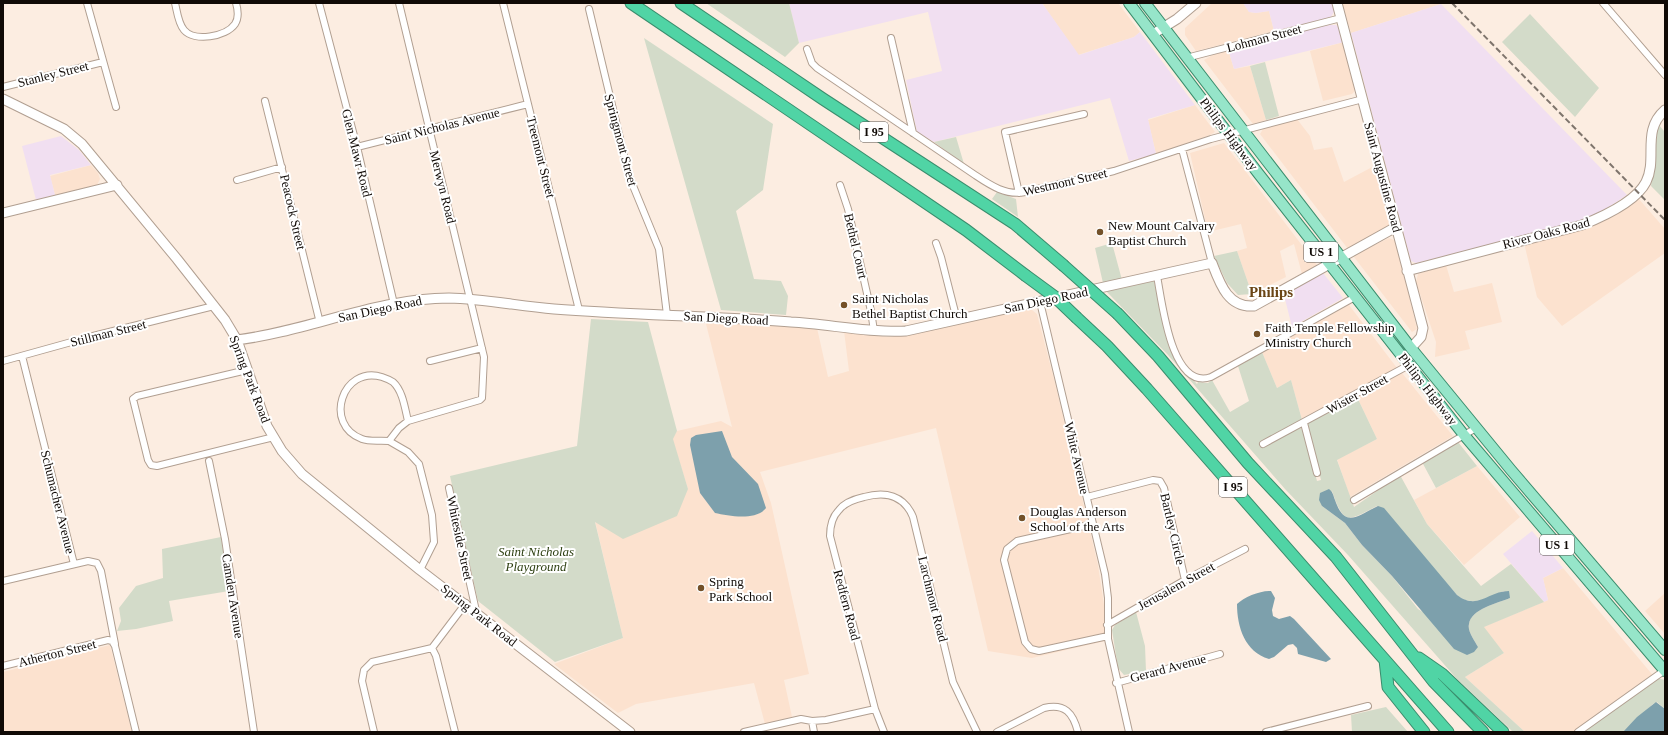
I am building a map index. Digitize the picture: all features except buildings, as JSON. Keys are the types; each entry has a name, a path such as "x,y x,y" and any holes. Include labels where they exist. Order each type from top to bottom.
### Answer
{"highway":[{"name":"I 95","path":"631,3 966,230 1054,297 1107,346 1147,389 1448,732"},
{"name":"I 95","path":"681,3 823,99 1015,224 1118,314 1158,356 1248,463 1336,557 1434,682 1483,732"},
{"path":"1409,651 1442,674 1503,732"},
{"path":"1385,660 1388,687 1424,732"}],"main road":[{"name":"Philips Highway","path":"1129,3 1355,297 1464,434 1665,670"},
{"name":"Philips Highway","path":"1146,3 1242,131 1411,348 1476,428 1665,650"}],"street":[{"path":"87,3 116,107"},
{"path":"175,3 180,22 188,34 203,38 225,32 236,23 238,16 236,3"},
{"name":"Glen Mawr Road","path":"319,3 357,147 394,304"},
{"name":"Merwyn Road","path":"399,3 471,300"},
{"name":"Treemont Street","path":"503,3 579,310"},
{"path":"1153,34 1196,3"},
{"name":"Saint Augustine Road","path":"1337,3 1423,330 1422,337 1411,348"},
{"path":"1603,3 1665,75"},
{"name":"Springmont Street","path":"589,9 629,176 659,249 666,315"},
{"name":"Lohman Street","path":"1186,58 1341,18"},
{"path":"891,38 913,133"},
{"name":"Westmont Street","path":"807,49 812,62 817,68 988,183 1007,192 1019,193 1114,170 1230,134 1363,99"},
{"name":"Stanley Street","path":"3,86 103,62"},
{"name":"Spring Park Road","path":"3,99 64,129 74,136 88,150 214,306 225,320 237,340 263,416 282,451 302,474 420,570 466,603 630,732"},
{"name":"Peacock Street","path":"265,101 320,322"},
{"name":"Saint Nicholas Avenue","path":"357,147 528,104"},
{"name":"River Oaks Road","path":"1407,271 1582,225 1600,218 1623,204 1641,190 1646,182 1653,127 1656,118 1665,110"},
{"path":"1019,193 1005,132 1084,114"},
{"path":"1182,149 1212,263 1230,299 1241,306 1259,304 1396,227"},
{"path":"237,180 282,167"},
{"name":"Bethel Court","path":"840,185 848,209 871,311 874,331"},
{"path":"3,213 117,186"},
{"path":"936,243 957,320"},
{"name":"San Diego Road","path":"237,340 288,331 394,304 432,299 471,300 579,310 724,317 826,324 874,331 906,330 1040,302 1212,263"},
{"path":"1157,276 1173,346 1181,364 1188,373 1200,379 1212,377 1355,297"},
{"path":"408,421 400,391 392,381 375,376 361,378 349,384 341,397 339,407 347,429 361,439 389,441 399,428 408,421 480,400 482,398 484,357 471,300"},
{"name":"White Avenue","path":"1040,302 1107,586 1108,636 1116,683 1129,732"},
{"name":"Stillman Street","path":"3,361 93,336 214,306"},
{"path":"430,361 482,348"},
{"name":"Schumacher Avenue","path":"22,356 74,564 93,561 99,565 114,643 136,732"},
{"name":"Wister Street","path":"1264,444 1409,365"},
{"path":"247,370 137,396 133,399 148,460 151,465 157,466 274,437"},
{"path":"1304,423 1317,473"},
{"path":"1354,500 1476,428"},
{"name":"Whiteside Street","path":"389,441 408,452 420,468 434,525 434,542 420,570"},
{"name":"Camden Avenue","path":"209,461 225,539 254,732"},
{"name":"Bartley Circle","path":"1087,497 1153,480 1160,481 1164,488 1185,580"},
{"name":"Whiteside Street","path":"449,488 476,611"},
{"name":"Larchmont Road","path":"867,496 880,494 896,497 910,510 955,689 977,732"},
{"name":"Redfern Road","path":"867,496 846,503 839,510 833,518 830,536 875,709 884,732"},
{"path":"1093,524 1017,541 1007,549 1004,560 1025,642 1031,649 1039,651 1108,636"},
{"name":"Jerusalem Street","path":"1108,624 1185,580 1245,549"},
{"path":"3,581 74,564"},
{"path":"374,732 362,681 362,675 367,666 372,662 432,648 466,603"},
{"name":"Atherton Street","path":"3,666 108,640 114,643"},
{"path":"432,648 436,656 455,732"},
{"name":"Gerard Avenue","path":"1116,683 1220,654"},
{"path":"1578,732 1665,670"},
{"path":"998,732 1050,706 1065,710 1071,714 1075,720 1078,732"},
{"path":"1266,732 1368,706"},
{"path":"744,732 801,719 812,721 826,720 875,709"},
{"path":"812,721 814,732"}],"shaded area":[{"path":"789,3 1042,3 1079,55 1134,37 1140,32 1195,105 1148,119 1156,154 1129,161 1110,98 934,142 917,132 906,80 942,71 928,12 799,43"},
{"path":"1042,3 1118,3 1140,32 1134,37 1078,55"},
{"path":"1212,3 1243,3 1249,12 1256,13 1269,11 1274,31 1196,51 1185,35 1185,28"},
{"path":"1243,3 1333,3 1335,10 1331,17 1274,31 1269,11 1256,13 1249,12"},
{"path":"1342,3 1440,3 1441,4 1351,33"},
{"path":"1441,4 1627,195 1595,216 1567,225 1416,263 1411,261 1351,33"},
{"path":"1336,25 1340,29 1344,42 1234,69 1228,49 1307,29"},
{"path":"1344,42 1355,88 1354,92 1352,94 1323,101 1310,51"},
{"path":"1228,49 1234,69 1250,66 1266,120 1253,124 1204,60 1216,53"},
{"path":"1195,105 1215,132 1156,154 1148,120"},
{"path":"1297,119 1310,136 1314,150 1332,147 1344,182 1376,165 1391,223 1389,227 1348,249 1260,134 1263,129"},
{"path":"61,136 79,150 91,165 50,175 55,195 36,200 22,146"},
{"path":"1224,143 1317,265 1302,274 1294,244 1280,251 1286,277 1252,294 1237,251 1247,248 1241,224 1208,232 1190,153"},
{"path":"91,165 98,173 100,179 97,185 55,195 50,176"},
{"path":"1638,198 1665,229 1665,253 1562,326 1537,297 1524,243 1587,229"},
{"path":"1389,238 1396,241 1417,329 1412,332 1354,257 1356,254"},
{"path":"1446,265 1454,292 1492,283 1502,322 1465,331 1470,349 1435,357 1436,342 1416,282 1418,274"},
{"path":"1323,273 1343,298 1292,327 1284,295"},
{"path":"1349,305 1397,368 1302,420 1291,380 1277,388 1262,352"},
{"name":"Douglas Anderson School of the Arts","path":"1025,309 1032,310 1037,314 1055,383 1098,565 1104,605 1105,641 1032,658 988,651 936,428 760,472 771,503 809,674 784,680 792,717 765,724 754,683 636,704 618,713 554,664 623,638 595,521 688,489 672,438 677,431 721,421 732,427 705,320 817,328 828,377 849,371 844,331 887,337 919,333"},
{"path":"1402,373 1453,436 1350,497 1337,459 1377,439 1357,397"},
{"path":"1477,466 1520,517 1464,565 1427,524 1414,500"},
{"path":"1532,531 1563,568 1543,578 1548,600 1544,602 1503,554"},
{"path":"1563,568 1656,679 1582,732 1525,732 1465,677 1504,653 1483,627 1548,600 1543,578"},
{"path":"1665,593 1665,634 1645,611"},
{"path":"110,645 132,732 3,732 3,672"}],"green space":[{"path":"706,3 789,3 799,43 785,57"},
{"path":"1530,14 1599,88 1575,117 1502,42"},
{"path":"644,38 773,124 763,190 736,211 754,279 781,281 788,296 786,315 721,310"},
{"path":"1265,62 1279,116 1266,120 1250,66"},
{"path":"1658,124 1665,132 1665,200 1651,186"},
{"path":"956,137 964,164 934,142"},
{"path":"997,192 1016,199 1018,217 992,199"},
{"path":"1112,243 1122,280 1103,283 1095,248"},
{"path":"1237,251 1252,294 1238,295 1227,283 1214,256"},
{"path":"1154,281 1169,347 1180,365 1197,384 1198,382 1208,383 1212,380 1230,412 1249,401 1238,366 1262,352 1277,388 1291,380 1302,420 1259,443 1260,447 1301,428 1305,436 1317,481 1321,480 1307,423 1357,397 1377,439 1337,460 1354,507 1400,475 1427,524 1481,586 1511,564 1544,602 1484,627 1504,653 1465,677 1525,732 1513,732 1457,679 1348,555 1285,489 1168,355 1106,291","holes":["1332,491 1340,510 1348,517 1359,515 1377,506 1457,595 1463,599 1469,601 1480,600 1504,591 1510,598 1480,610 1471,619 1469,630 1478,647 1418,609 1392,576 1362,545 1345,523 1322,506"]},
{"name":"Saint Nicholas Playground","path":"591,319 648,322 677,431 673,439 688,489 677,516 623,539 595,522 623,638 555,662 478,601 450,476 577,446"},
{"path":"1458,442 1477,466 1436,488 1422,462"},
{"path":"221,537 229,591 169,601 173,621 136,629 117,631 121,621 119,608 136,586 163,578 162,549"},
{"path":"1136,612 1145,646 1146,671 1124,675 1118,668 1112,630 1115,625"},
{"path":"1657,678 1665,680 1665,709 1657,702 1653,704 1623,732 1582,732"},
{"path":"1386,707 1408,732 1352,732 1351,715"}],"water":[{"path":"722,431 732,457 758,484 766,508 756,515 742,516 715,513 700,493 690,445 691,438 696,435"},
{"path":"1329,489 1332,492 1339,509 1343,515 1347,517 1352,518 1358,516 1378,506 1384,508 1457,595 1464,599 1477,601 1495,594 1509,591 1510,598 1480,610 1471,619 1469,630 1478,647 1474,652 1467,655 1454,649 1392,576 1362,545 1345,523 1322,506 1319,500 1320,493"},
{"path":"1271,591 1275,598 1272,610 1273,616 1279,619 1290,616 1331,659 1326,662 1298,654 1297,648 1293,644 1288,645 1274,657 1269,659 1261,656 1248,645 1241,630 1237,613 1237,604 1253,594"},
{"path":"1656,702 1665,709 1665,732 1623,732 1637,717"}],"railway":[{"path":"1452,3 1665,220"}],"place":[{"name":"New Mount Calvary Baptist Church","path":"1100,232"},
{"name":"Saint Nicholas Bethel Baptist Church","path":"844,305"},
{"name":"Faith Temple Fellowship Ministry Church","path":"1257,334"},
{"name":"Douglas Anderson School of the Arts","path":"1022,518"},
{"name":"Spring Park School","path":"701,588"}],"district":[{"name":"Philips","path":"1271,292"}]}
